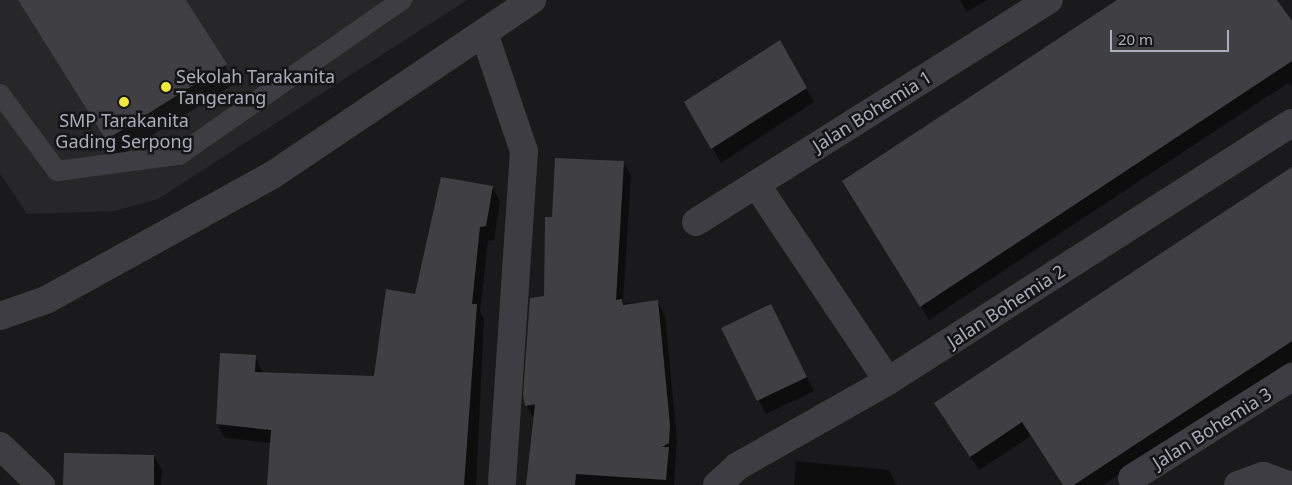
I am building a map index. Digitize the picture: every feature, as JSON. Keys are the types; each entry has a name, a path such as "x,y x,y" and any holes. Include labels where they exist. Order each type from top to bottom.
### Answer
{"street":[{"path":"0,316 46,300 271,176 532,0"},
{"name":"Jalan Bohemia 1","path":"696,222 1048,0"},
{"path":"484,34 524,151 502,482"},
{"name":"Jalan Bohemia 2","path":"718,485 738,466 888,381 1292,123"},
{"path":"756,184 888,381"},
{"name":"Jalan Bohemia 3","path":"1132,478 1292,377"},
{"path":"0,446 41,485"},
{"path":"1238,485 1262,476 1288,485"}],"lane":[{"path":"0,94 56,172 179,155 402,0"}],"shaded area":[{"name":"Sekolah Tarakanita Tangerang","path":"0,0 467,0 158,199 115,211 27,214 0,173"}],"building":[{"name":"SMP Tarakanita Gading Serpong","path":"18,0 186,0 227,64 106,140"},
{"path":"1117,0 1277,0 1292,21 1292,61 920,307 842,181"},
{"path":"780,40 807,88 711,149 684,102"},
{"path":"555,158 624,161 616,300 622,299 623,305 658,300 670,425 669,443 662,447 669,447 666,480 576,474 575,485 526,485 535,404 525,406 523,395 530,298 544,296 545,217 552,217"},
{"path":"1292,167 1292,341 1074,485 1063,485 1022,422 970,457 934,403"},
{"path":"441,177 493,186 486,226 480,227 472,304 477,304 464,485 267,485 271,430 216,424 220,353 256,355 255,372 374,376 386,289 415,294"},
{"path":"771,304 807,377 757,401 721,328"},
{"path":"64,453 154,455 154,485 63,485"}],"place":[{"name":"Sekolah Tarakanita Tangerang","path":"166,87"},
{"name":"SMP Tarakanita Gading Serpong","path":"124,102"}]}
